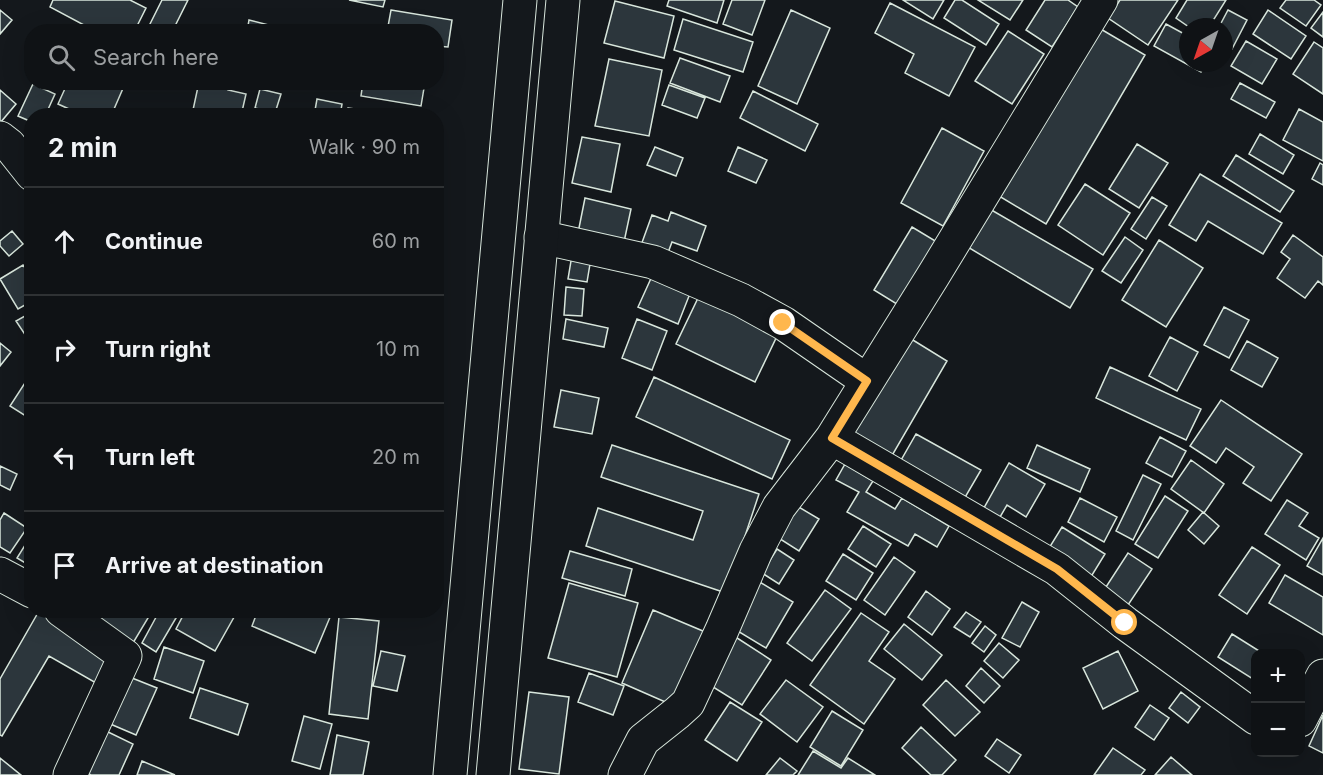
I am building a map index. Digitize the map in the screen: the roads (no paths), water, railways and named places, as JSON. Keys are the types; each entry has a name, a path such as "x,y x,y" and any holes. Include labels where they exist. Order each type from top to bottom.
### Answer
{"street":[{"path":"450,775 520,0"},
{"path":"493,775 563,0"},
{"path":"625,775 643,740 688,703 756,551 779,507 832,438 1101,0"},
{"path":"0,138 9,145 24,164"},
{"path":"541,237 654,262 783,323 867,381"},
{"path":"832,438 1057,569 1125,623 1251,714"},
{"path":"0,574 24,587"},
{"path":"70,775 125,657 72,618"},
{"path":"1305,710 1323,676"}]}
